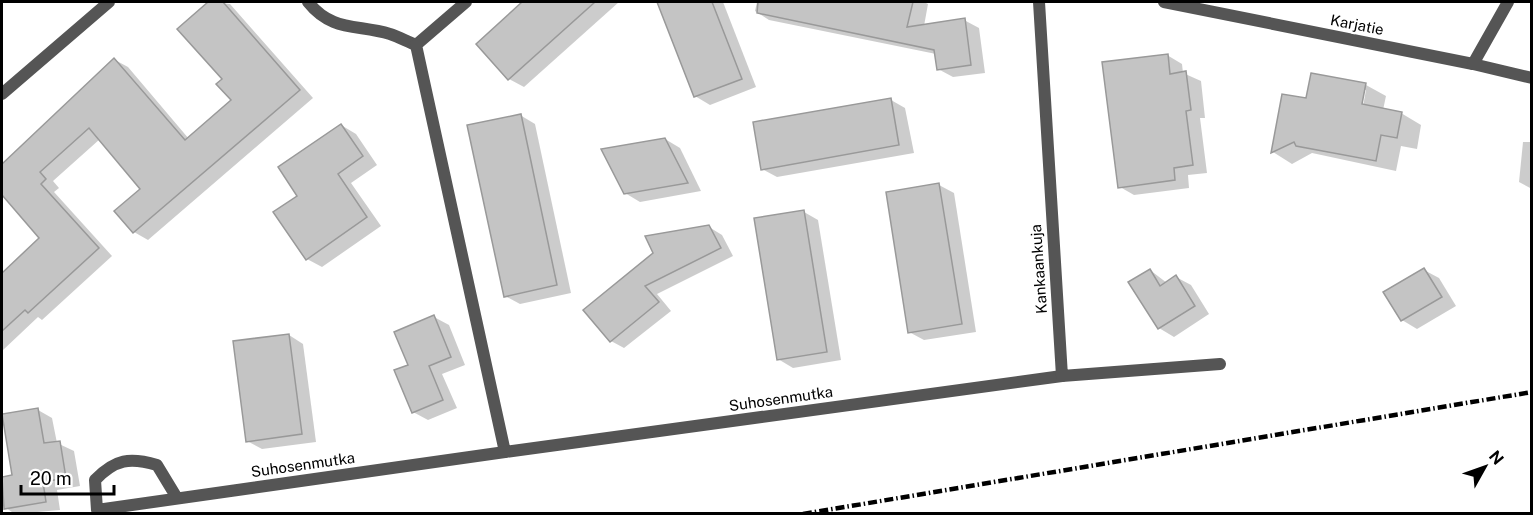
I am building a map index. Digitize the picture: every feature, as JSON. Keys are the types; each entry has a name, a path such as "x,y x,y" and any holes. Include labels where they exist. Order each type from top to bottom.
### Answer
{"street":[{"path":"2,94 109,2"},
{"path":"309,2 320,16 351,28 388,34 416,45"},
{"path":"416,45 466,2"},
{"name":"Kankaankuja","path":"1039,2 1062,376"},
{"name":"Karjatie","path":"1164,2 1473,63 1532,78"},
{"path":"1473,63 1508,2"},
{"path":"416,45 505,452"},
{"path":"1062,376 1221,364"},
{"name":"Suhosenmutka","path":"177,498 157,465 135,459 108,467 95,480 98,510 1062,376"}],"building":[{"path":"208,2 223,2 300,90 133,233 114,211 140,189 89,128 40,172 46,179 41,184 99,248 28,313 25,310 2,331 2,273 39,238 2,195 2,164 114,58 185,140 231,100 216,84 222,79 177,29"},
{"path":"522,2 595,2 508,80 476,44"},
{"path":"657,2 712,2 742,79 694,97"},
{"path":"758,2 913,2 907,27 965,18 971,65 937,70 934,50 757,13"},
{"path":"1168,54 1170,74 1186,71 1191,110 1186,111 1193,165 1174,168 1175,180 1118,188 1102,62"},
{"path":"1311,73 1366,83 1362,104 1402,112 1397,138 1381,135 1376,161 1296,146 1294,142 1271,153 1282,94 1306,98"},
{"path":"891,98 899,145 761,170 753,122"},
{"path":"521,114 557,285 504,297 467,125"},
{"path":"341,124 363,156 338,174 367,217 306,260 273,212 297,196 278,167"},
{"path":"665,138 688,183 624,194 601,149"},
{"path":"939,183 962,324 908,333 886,192"},
{"path":"804,210 827,352 777,360 754,218"},
{"path":"709,225 721,248 645,286 659,302 610,342 583,310 653,253 645,236"},
{"path":"1424,268 1442,297 1401,321 1383,292"},
{"path":"1150,269 1160,286 1176,275 1195,306 1158,329 1128,282"},
{"path":"434,315 451,357 429,366 443,400 412,413 394,370 408,365 394,332"},
{"path":"289,334 302,434 246,442 233,341"},
{"path":"38,408 44,443 60,441 66,478 43,482 46,502 4,509 2,477 12,475 2,414"}],"railway":[{"path":"803,514 1532,392"}]}
